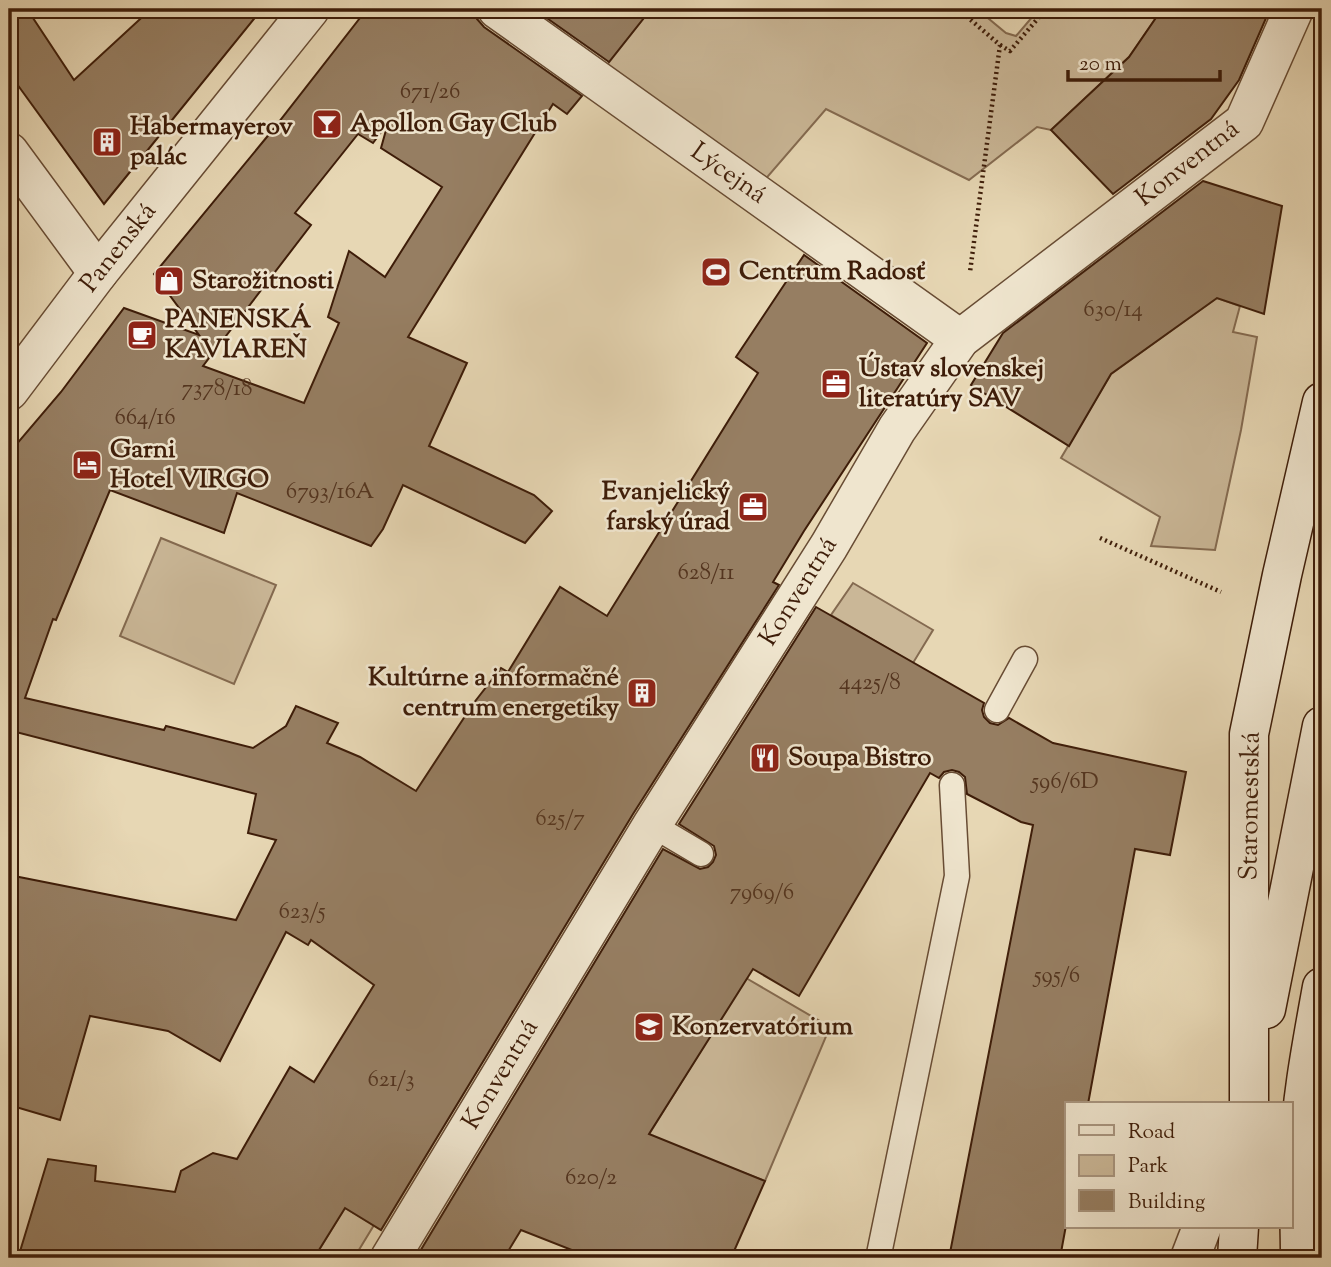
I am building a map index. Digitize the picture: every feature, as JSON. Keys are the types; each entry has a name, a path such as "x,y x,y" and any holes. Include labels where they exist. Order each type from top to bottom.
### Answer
{"street":[{"name":"Panenská","path":"9,391 98,274 310,9"},
{"name":"Lýcejná","path":"497,9 960,339"},
{"name":"Konventná","path":"390,1258 652,825 829,546 897,429 960,339 1244,121 1294,9"},
{"path":"9,152 98,274"},
{"name":"Staromestská","path":"1248,1100 1249,734 1322,402"},
{"name":"Staromestská","path":"1248,1100 1322,726"},
{"path":"1300,1246 1299,1157 1305,1078 1322,987"},
{"path":"1300,1246 1322,1180"},
{"path":"1190,1258 1202,1228"},
{"path":"1237,1258 1239,1228"}],"lane":[{"path":"996,710 1025,659"},
{"path":"878,1254 957,876 952,785"},
{"path":"652,825 701,854"}],"path":[{"path":"958,9 1010,51 1046,9"},
{"path":"960,339 1000,45"},
{"path":"1100,538 1221,592"}],"green space":[{"path":"651,9 977,9 1006,33 1016,36 1039,9 1162,9 1129,57 1051,130 1037,127 969,180 826,109 763,182 603,70"},
{"path":"1217,298 1240,306 1233,332 1257,337 1241,430 1215,550 1151,546 1160,517 1061,458 1111,374"},
{"path":"161,538 276,585 234,684 120,636"},
{"path":"853,583 933,630 913,663 831,615"},
{"path":"746,978 830,1027 765,1181 648,1136"},
{"path":"345,1208 374,1225 354,1258 314,1258"}],"building":[{"name":"Habermayerov palác","path":"9,9 27,9 74,80 151,9 262,9 104,204 9,73"},
{"path":"367,9 475,9 477,19 484,27 582,96 567,114 553,104 408,337 467,363 429,446 534,495 552,511 525,543 403,485 383,529 371,546 237,493 224,533 110,490 56,620 53,619 25,698 164,730 166,726 253,748 286,726 296,706 338,723 327,743 360,757 416,791 473,704 501,668 508,672 560,587 607,616 758,373 736,357 804,255 927,343 804,531 773,582 779,585 633,814 381,1230 345,1208 314,1258 18,1258 48,1159 96,1166 95,1181 175,1192 181,1171 213,1153 237,1159 290,1067 314,1082 374,985 311,940 308,945 286,932 220,1061 168,1031 90,1016 60,1120 9,1105 9,875 236,920 276,840 248,833 256,794 12,731 12,728 9,728 9,453 61,392 124,308 199,335 154,274 271,132","holes":["388,123 381,148 442,187 385,277 349,251 328,317 339,323 304,403 203,366 311,225 295,213 358,134 373,143"]},
{"path":"534,9 651,9 609,62"},
{"path":"1162,9 1270,9 1239,80 1211,119 1113,194 1051,130 1129,57"},
{"path":"1203,181 1282,206 1264,314 1217,298 1111,374 1069,446 971,385 1003,333"},
{"path":"816,607 984,703 984,717 990,723 998,725 1009,718 1053,743 1186,772 1170,855 1135,849 1088,1102 1065,1102 1066,1228 1060,1258 949,1258 1033,825 1021,822 967,794 965,777 952,770 944,772 939,778 930,773 799,996 753,969 649,1134 765,1181 731,1258 592,1258 521,1230 504,1258 427,1258 419,1253 663,849 700,869 713,862 716,855 714,846 679,824"}],"place":[{"name":"Apollon Gay Club","path":"327,124"},
{"name":"Habermayerov palác","path":"107,142"},
{"name":"Centrum Radosť","path":"716,272"},
{"name":"Starožitnosti","path":"169,281"},
{"name":"PANENSKÁ KAVIAREŇ","path":"142,335"},
{"name":"Ústav slovenskej literatúry SAV","path":"836,384"},
{"name":"Garni Hotel VIRGO","path":"87,465"},
{"name":"Evanjelický farský úrad","path":"753,507"},
{"name":"Kultúrne a informačné centrum energetiky","path":"642,693"},
{"name":"Soupa Bistro","path":"765,758"},
{"name":"Konzervatórium","path":"649,1027"}]}
